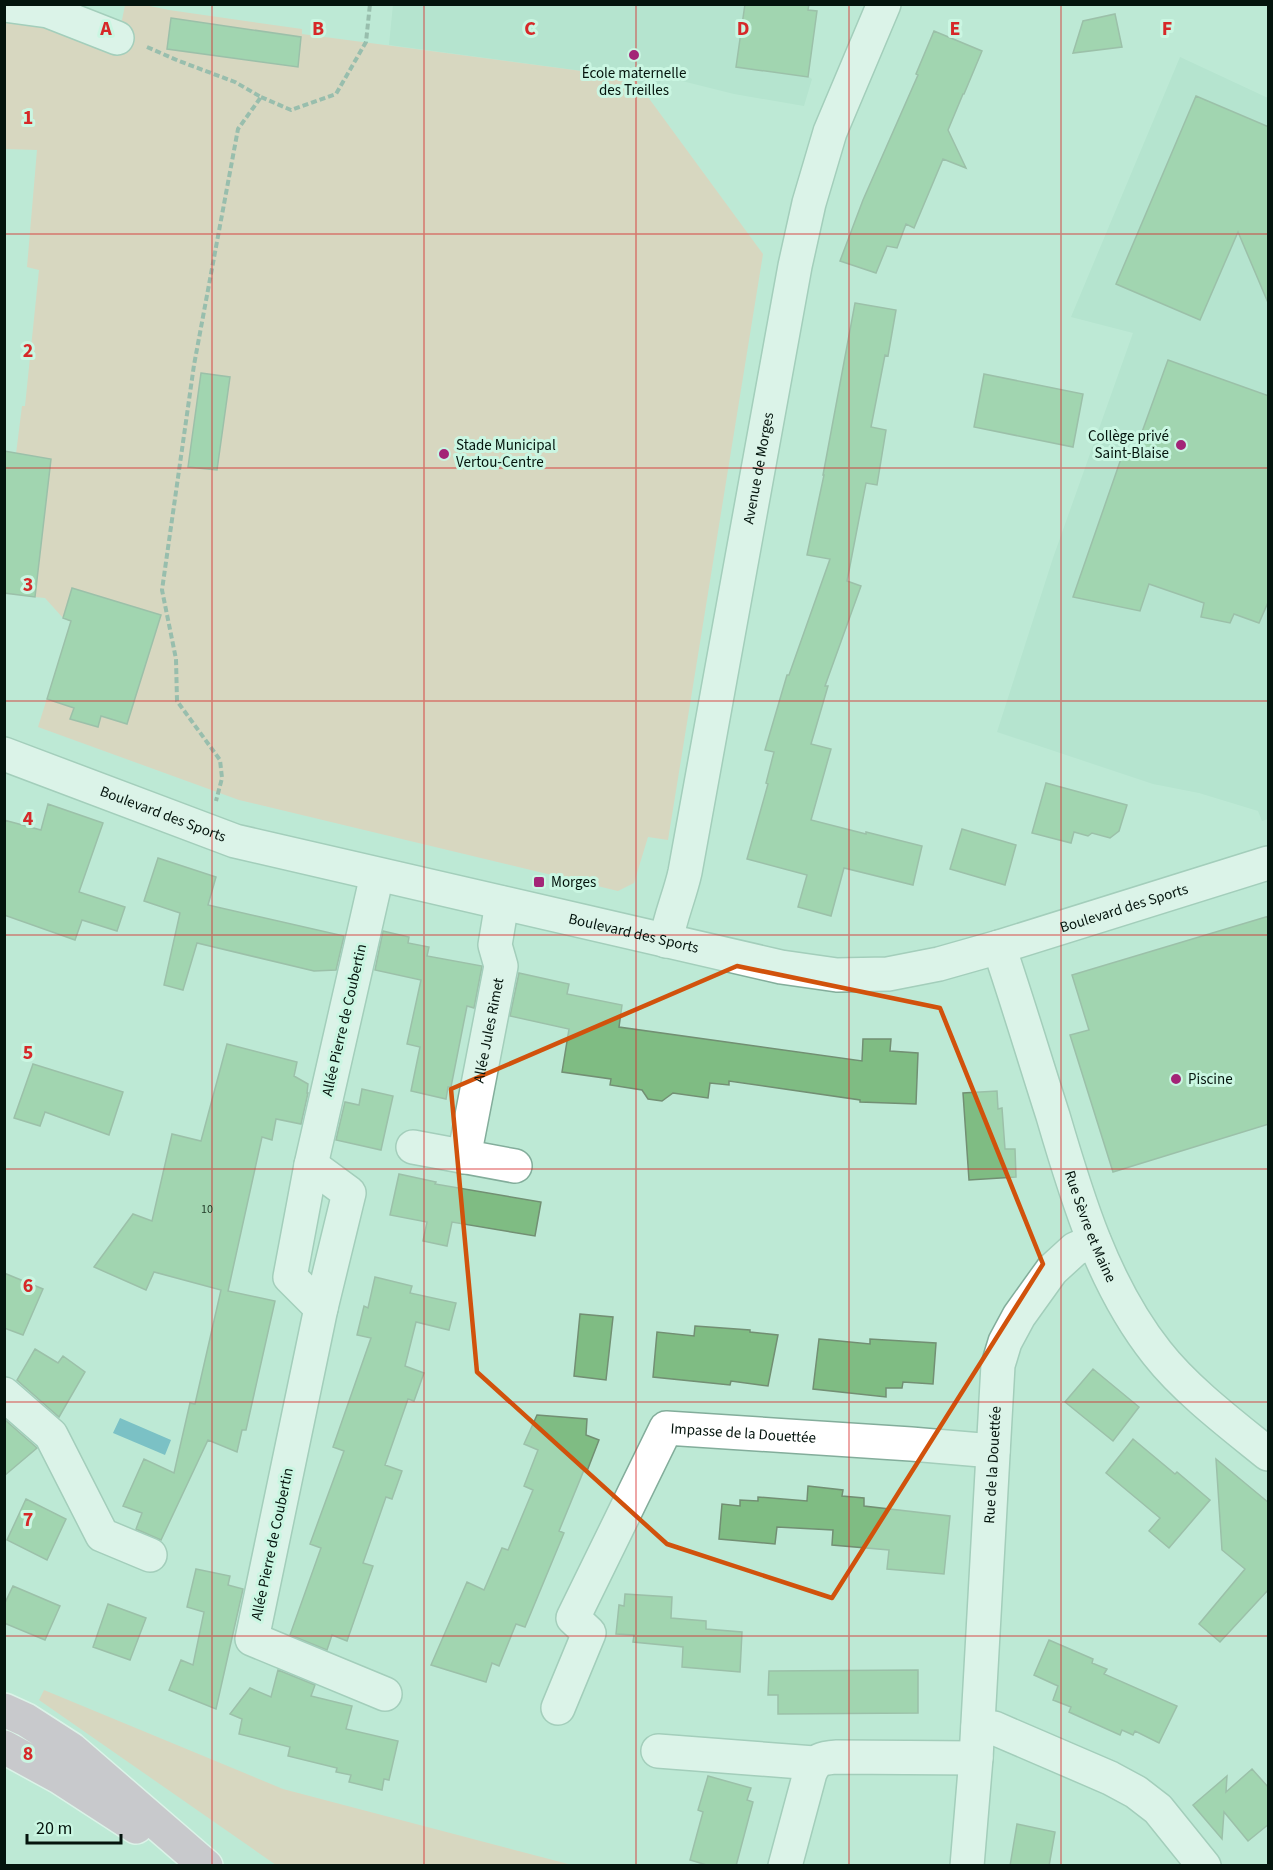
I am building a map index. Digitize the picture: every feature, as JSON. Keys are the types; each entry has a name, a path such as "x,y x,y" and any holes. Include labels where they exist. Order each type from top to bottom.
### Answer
{"main road":[{"path":"4,1710 26,1720 71,1749 206,1866"},
{"path":"4,1747 58,1778 195,1866"}],"street":[{"name":"Avenue de Morges","path":"666,941 670,919 686,872 795,266 809,203 830,132 884,4"},
{"path":"4,5 48,11 117,38"},
{"name":"Boulevard des Sports","path":"4,754 235,841 781,967 837,975 888,974 939,964 1269,863"},
{"name":"Allée Pierre de Coubertin","path":"377,875 310,1165 290,1277 321,1308 252,1639 385,1694"},
{"name":"Allée Jules Rimet","path":"464,1157 501,966 495,945 502,903"},
{"name":"Rue Sèvre et Maine","path":"999,947 1094,1241 1132,1318 1158,1354 1213,1409 1269,1454"},
{"path":"413,1147 515,1166"},
{"name":"Rue de la Douettée","path":"967,1866 977,1742 998,1365 1005,1342 1019,1316 1052,1270 1075,1249 1094,1241"},
{"path":"4,1394 51,1435 102,1535 150,1555"},
{"name":"Impasse de la Douettée","path":"558,1708 589,1633 573,1618 666,1428 993,1451"},
{"path":"658,1751 814,1763 824,1758 837,1756 977,1742 994,1728 1110,1778 1136,1792 1158,1809 1204,1866"},
{"path":"785,1866 814,1763"}],"path":[{"path":"117,38 138,42 179,61 235,82 291,110 336,94 366,42 370,4"},
{"path":"209,831 222,778 220,760 177,701 176,659 162,590 194,365 238,129 261,97"}],"highlighted area":[{"path":"737,966 940,1008 1043,1264 832,1598 667,1544 477,1372 451,1089"}],"shaded area":[{"name":"École maternelle des Treilles","path":"809,4 808,10 817,11 808,76 812,79 804,106 734,94 662,76 658,91 641,87 634,78 389,45 393,5"},
{"path":"125,5 145,5 302,29 302,34 634,78 763,254 668,840 648,837 634,883 618,891 239,800 38,727 71,621 63,618 45,598 35,597 51,459 16,454 22,406 25,406 39,270 27,267 37,150 5,149 5,12 120,30"},
{"name":"Collège privé Saint-Blaise","path":"1180,57 1268,98 1268,819 1262,821 1258,811 1199,793 1153,784 997,732 1053,558 1133,333 1071,317"},
{"path":"44,1690 283,1789 572,1865 276,1865 39,1700"}],"water":[{"path":"120,1418 171,1440 165,1455 113,1433"}],"building":[{"path":"745,4 809,4 808,10 817,11 808,77 736,67"},
{"path":"1115,14 1122,47 1073,53 1083,21"},
{"path":"171,18 301,37 298,67 167,49"},
{"path":"934,31 982,51 948,130 966,168 943,159 914,228 906,224 897,248 887,246 876,273 840,261 863,200 918,75 916,74"},
{"path":"1196,96 1269,127 1269,305 1238,232 1200,320 1116,284"},
{"path":"855,303 896,310 871,427 886,430 877,485 866,483 847,581 861,586 825,686 828,686 811,744 831,749 811,820 922,846 913,885 844,868 831,916 798,907 807,875 747,859 768,784 766,783 774,752 765,750 787,675 789,675 830,559 807,555"},
{"path":"1168,360 1269,396 1269,600 1259,623 1234,614 1230,623 1201,617 1204,603 1149,584 1140,611 1073,597 1123,453 1133,457"},
{"path":"201,373 230,377 217,470 188,467"},
{"path":"984,374 1083,394 1073,447 974,427"},
{"path":"4,451 51,459 35,597 4,593"},
{"path":"72,588 161,615 127,724 101,716 98,727 70,719 74,708 47,699 71,621 63,618"},
{"path":"1046,783 1127,805 1119,831 1110,838 1092,833 1088,836 1074,832 1071,843 1032,833"},
{"path":"48,804 103,823 79,892 125,907 117,931 82,920 75,940 4,915 4,820 41,830"},
{"path":"962,829 1016,845 1005,885 950,869"},
{"path":"158,858 216,877 208,905 344,936 336,970 314,971 197,943 183,990 164,985 180,913 144,901"},
{"name":"Piscine","path":"1269,916 1269,1124 1113,1172 1070,1035 1089,1030 1072,975"},
{"path":"383,931 409,937 408,943 429,947 427,956 482,966 474,1008 467,1006 451,1087 448,1087 446,1099 411,1091 420,1047 407,1044 421,980 375,970"},
{"path":"519,973 569,984 567,994 622,1005 619,1027 862,1061 863,1039 891,1039 890,1051 918,1053 916,1104 860,1102 860,1100 729,1081 729,1085 710,1083 708,1098 673,1093 662,1101 648,1099 642,1090 610,1085 611,1079 562,1072 569,1029 510,1016"},
{"path":"227,1044 297,1062 294,1076 308,1084 308,1093 301,1124 276,1119 272,1140 262,1137 228,1291 275,1301 246,1430 242,1430 237,1452 208,1440 161,1540 136,1529 142,1513 123,1506 144,1459 174,1473 190,1403 195,1404 221,1290 154,1272 146,1290 94,1267 133,1214 152,1221 172,1134 201,1141"},
{"path":"33,1064 123,1092 109,1135 45,1112 40,1126 14,1118"},
{"path":"362,1089 393,1096 381,1150 336,1140 345,1102 359,1105"},
{"path":"997,1091 998,1109 1002,1108 1005,1149 1015,1149 1016,1177 969,1180 963,1093"},
{"path":"399,1174 436,1182 435,1184 541,1202 535,1236 452,1222 447,1246 423,1241 427,1222 390,1215"},
{"path":"4,1273 43,1289 23,1335 4,1328"},
{"path":"375,1277 412,1286 410,1293 456,1303 449,1330 416,1322 405,1366 424,1373 414,1401 408,1399 385,1465 402,1471 392,1499 386,1497 363,1563 373,1566 347,1641 332,1635 327,1650 290,1635 321,1548 310,1544 344,1451 333,1447 371,1338 357,1335 364,1306 368,1308"},
{"path":"580,1314 613,1317 606,1380 574,1376"},
{"path":"695,1326 750,1330 750,1332 778,1335 768,1386 731,1381 730,1385 653,1377 657,1332 694,1336"},
{"path":"819,1339 870,1344 870,1339 936,1343 933,1384 903,1382 902,1388 886,1388 886,1397 813,1389"},
{"path":"35,1349 58,1363 63,1356 85,1372 59,1417 17,1380"},
{"path":"1093,1369 1139,1407 1113,1441 1065,1402"},
{"path":"537,1415 587,1419 586,1435 599,1440 559,1531 564,1533 525,1627 516,1624 499,1666 492,1663 486,1682 431,1665 467,1582 484,1590 502,1548 508,1550 533,1490 524,1486 538,1450 524,1444"},
{"path":"4,1419 37,1448 4,1476"},
{"path":"1133,1439 1210,1500 1169,1548 1149,1531 1160,1518 1106,1473"},
{"path":"1216,1459 1269,1503 1269,1589 1220,1642 1199,1624 1245,1569 1222,1550"},
{"path":"808,1486 843,1490 842,1496 864,1498 864,1506 950,1516 944,1574 887,1569 889,1550 832,1545 833,1530 777,1527 775,1544 719,1539 722,1504 740,1506 740,1500 758,1501 758,1497 807,1501"},
{"path":"26,1499 66,1519 47,1560 7,1540"},
{"path":"196,1569 230,1576 228,1585 243,1589 216,1709 169,1690 181,1660 193,1665 204,1612 187,1607"},
{"path":"13,1586 60,1606 45,1640 4,1623 4,1605"},
{"path":"625,1594 672,1597 671,1618 706,1621 706,1629 742,1632 740,1672 682,1667 683,1647 633,1642 634,1635 616,1634 619,1605 624,1606"},
{"path":"108,1604 146,1618 130,1660 93,1647"},
{"path":"1049,1640 1093,1659 1092,1663 1107,1669 1104,1674 1177,1706 1159,1743 1135,1731 1133,1735 1122,1730 1120,1735 1069,1712 1071,1707 1053,1700 1058,1686 1034,1675"},
{"path":"278,1670 315,1685 311,1696 352,1706 346,1729 398,1741 389,1780 384,1779 382,1790 349,1782 351,1775 336,1772 337,1768 288,1756 290,1747 239,1734 242,1719 230,1714 250,1688 271,1697"},
{"path":"918,1670 918,1713 778,1714 778,1695 768,1695 769,1671"},
{"path":"1252,1769 1269,1788 1269,1824 1248,1841 1224,1812 1222,1839 1193,1805 1227,1776 1226,1792"},
{"path":"708,1776 751,1788 747,1800 753,1802 736,1866 710,1866 690,1860 703,1812 698,1810"},
{"path":"1017,1824 1055,1832 1049,1866 1010,1866"}],"place":[{"name":"École maternelle des Treilles","path":"634,55"},
{"name":"Collège privé Saint-Blaise","path":"1181,445"},
{"name":"Stade Municipal Vertou-Centre","path":"444,454"},
{"name":"Morges","path":"539,882"},
{"name":"Piscine","path":"1176,1079"}]}
